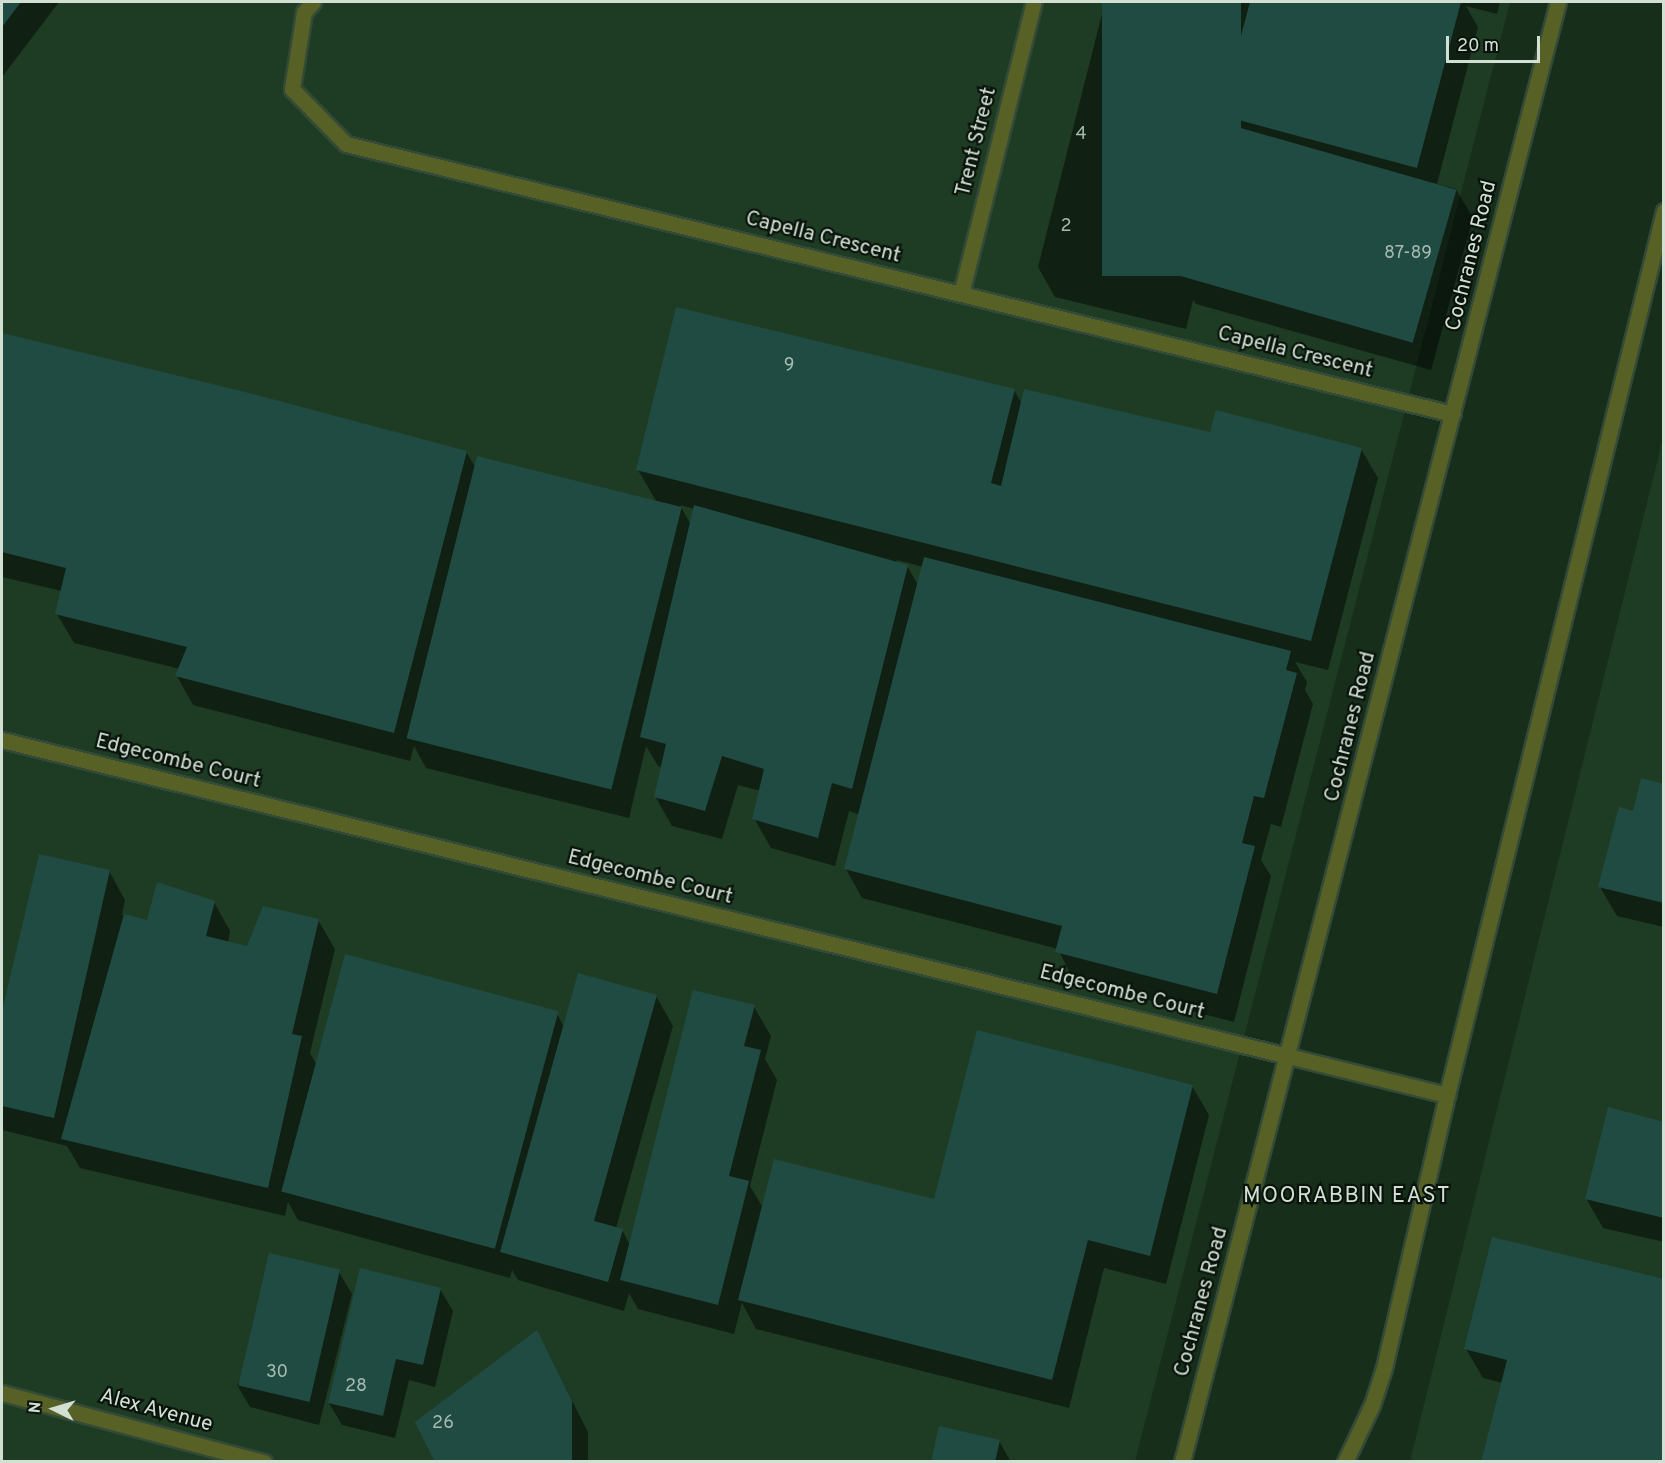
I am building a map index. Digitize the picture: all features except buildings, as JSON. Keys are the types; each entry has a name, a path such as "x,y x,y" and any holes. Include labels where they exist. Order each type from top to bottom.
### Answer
{"street":[{"name":"Capella Crescent","path":"314,2 304,12 292,89 346,144 1453,414"},
{"name":"Trent Street","path":"961,294 1034,2"},
{"name":"Cochranes Road","path":"1182,1461 1558,2"},
{"path":"1345,1461 1372,1405 1384,1368 1447,1095 1664,211"},
{"name":"Edgecombe Court","path":"2,740 1447,1095"},
{"name":"Alex Avenue","path":"2,1393 264,1461"}],"shaded area":[{"path":"2,2 1510,2 1135,1461 2,1462"},
{"path":"1663,438 1663,1461 1410,1461"}],"district":[{"name":"MOORABBIN EAST","path":"1347,1197"}]}
